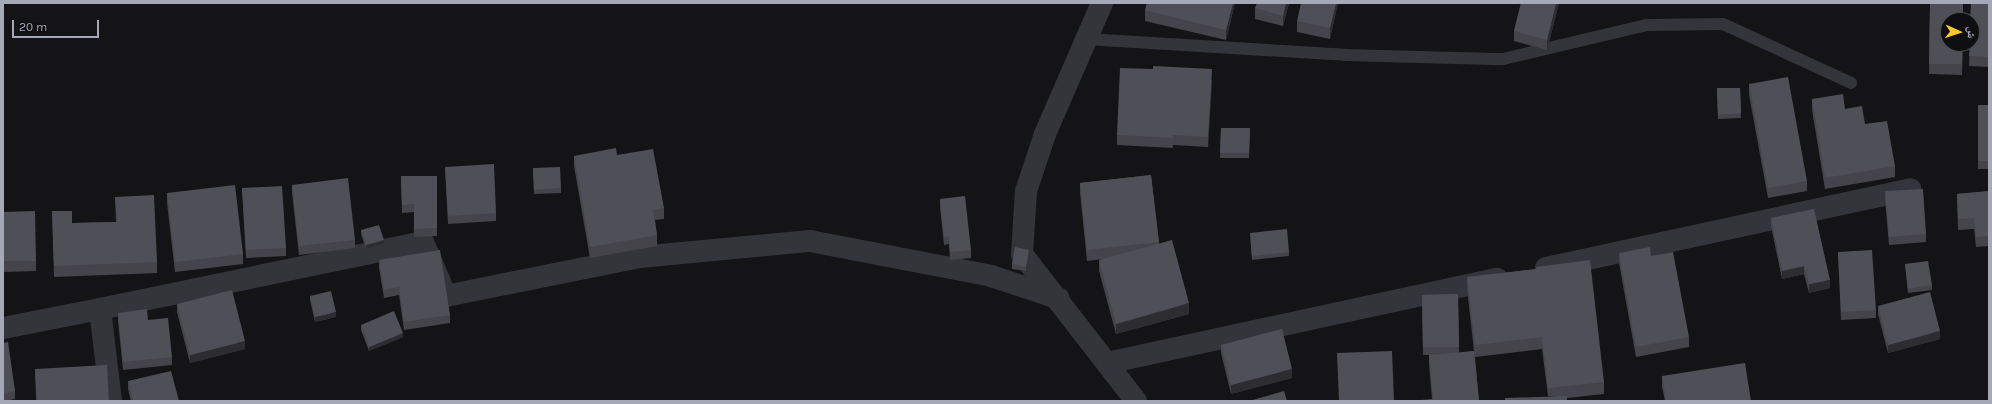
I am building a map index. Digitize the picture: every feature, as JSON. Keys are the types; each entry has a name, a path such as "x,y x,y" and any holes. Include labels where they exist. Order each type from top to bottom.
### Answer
{"street":[{"path":"1102,3 1045,134 1026,191 1022,254 1058,298 1136,401"},
{"path":"1107,363 1911,190"},
{"path":"3,328 423,242 446,296 640,257 810,241 991,276 1058,298"},
{"path":"100,309 111,401"}],"lane":[{"path":"1086,39 1345,55 1503,59 1647,24 1723,24 1851,83"}],"building":[{"path":"1147,3 1233,3 1226,30 1145,10"},
{"path":"1257,3 1286,3 1283,16 1255,8"},
{"path":"1301,3 1336,3 1330,28 1297,21"},
{"path":"1521,3 1556,3 1547,40 1514,31"},
{"path":"1930,3 1963,3 1963,12 1940,12 1940,52 1962,52 1962,64 1929,64"},
{"path":"1971,3 1989,3 1989,57 1969,56 1969,52 1980,52 1980,12 1970,12"},
{"path":"1153,66 1212,69 1208,137 1173,135 1173,138 1117,135 1120,68 1153,69"},
{"path":"1788,77 1807,181 1768,188 1749,84"},
{"path":"1717,88 1740,88 1741,113 1718,115"},
{"path":"1843,94 1845,109 1862,106 1865,124 1887,121 1895,166 1825,178 1812,99"},
{"path":"1978,105 1989,105 1989,161 1978,161"},
{"path":"1221,128 1250,128 1249,153 1220,153"},
{"path":"616,148 617,155 653,149 664,208 653,210 657,235 590,247 574,156"},
{"path":"494,164 496,213 448,216 445,167"},
{"path":"560,167 561,188 534,190 533,168"},
{"path":"1151,175 1159,242 1087,250 1080,183"},
{"path":"401,176 437,176 437,228 414,229 414,204 402,205"},
{"path":"348,178 355,240 299,246 292,185"},
{"path":"235,185 243,254 175,262 167,193"},
{"path":"282,186 286,248 246,250 242,188"},
{"path":"1923,189 1926,234 1889,237 1885,191"},
{"path":"1989,191 1989,236 1976,237 1974,218 1958,219 1957,194"},
{"path":"154,195 157,262 54,266 52,211 72,211 72,223 117,222 115,197"},
{"path":"965,196 971,250 950,252 949,236 944,237 940,199"},
{"path":"1814,209 1830,280 1809,284 1804,266 1782,271 1771,218"},
{"path":"35,211 36,261 3,261 3,212"},
{"path":"379,225 384,240 366,245 361,230"},
{"path":"1287,229 1289,252 1252,256 1250,233"},
{"path":"1172,240 1189,303 1116,324 1099,260"},
{"path":"1015,247 1029,250 1026,267 1012,264"},
{"path":"1650,247 1651,256 1673,252 1689,337 1636,347 1619,253"},
{"path":"440,250 450,315 404,322 399,287 384,290 379,260"},
{"path":"1872,250 1876,310 1841,312 1838,252"},
{"path":"1590,260 1604,382 1548,388 1542,337 1475,345 1467,277 1537,269 1536,267"},
{"path":"1928,261 1932,285 1908,289 1905,264"},
{"path":"232,290 245,341 190,355 177,304"},
{"path":"331,291 336,312 315,317 310,296"},
{"path":"1930,292 1940,331 1888,345 1878,306"},
{"path":"1458,294 1459,347 1423,347 1422,295"},
{"path":"1989,296 1989,326 1988,326"},
{"path":"147,309 148,320 168,318 172,357 123,362 118,313"},
{"path":"394,311 403,333 369,347 361,325"},
{"path":"1282,329 1292,369 1231,385 1221,345"},
{"path":"8,342 15,391 3,393 3,343"},
{"path":"1392,351 1394,401 1339,401 1337,353"},
{"path":"1474,351 1479,401 1408,401 1433,399 1429,355"},
{"path":"1745,363 1751,401 1666,401 1662,376"},
{"path":"107,365 109,401 37,401 35,369"},
{"path":"171,371 179,401 133,401 128,381"},
{"path":"1284,391 1287,401 1249,401"},
{"path":"1567,396 1567,401 1505,401 1505,398"}]}
